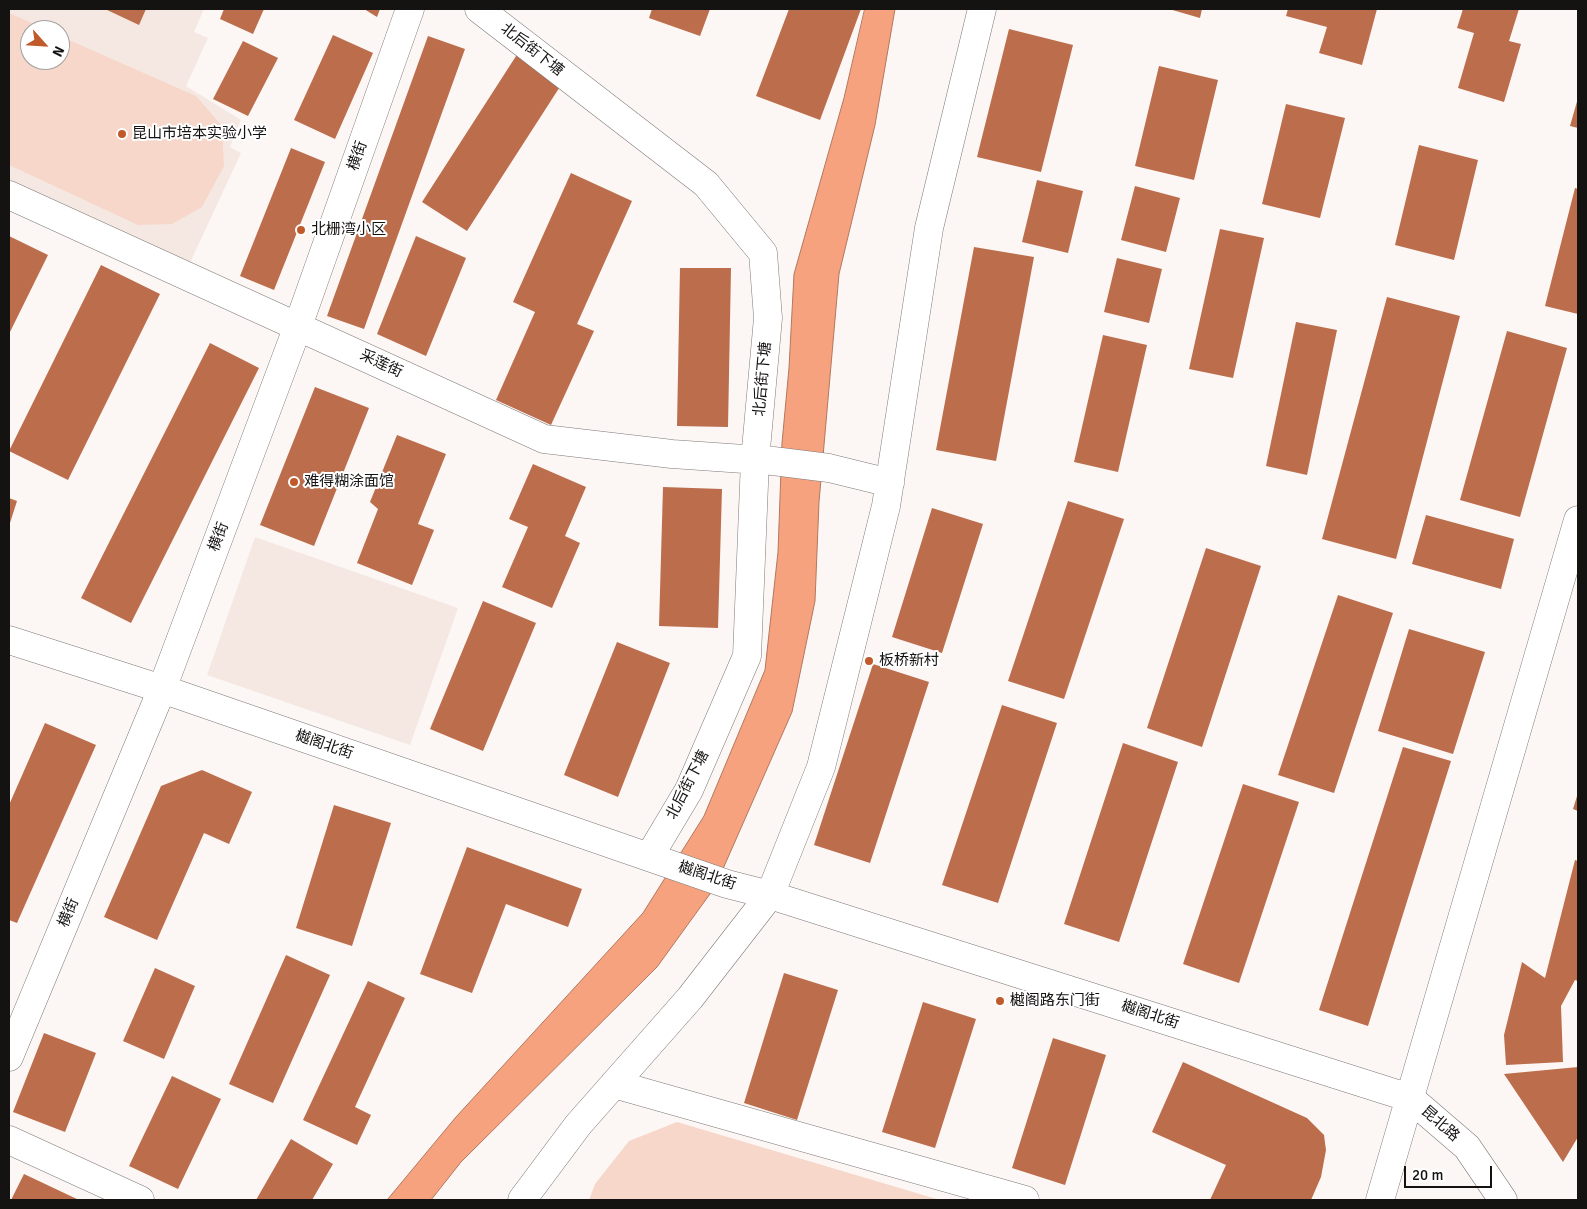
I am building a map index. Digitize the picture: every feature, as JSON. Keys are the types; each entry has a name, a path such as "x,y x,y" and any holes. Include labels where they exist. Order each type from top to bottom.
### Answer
{"street":[{"name":"横街","path":"9,1057 162,689 298,326 410,9"},
{"name":"北后街下塘","path":"480,9 706,184 763,253 768,318 764,460 747,656 689,790 649,857"},
{"path":"522,1200 578,1125 690,998 770,895 821,767 886,506 929,228 982,9"},
{"name":"采莲街","path":"9,195 544,439 672,454 764,460 829,468 890,483"},
{"path":"1380,1200 1573,554 1578,520"},
{"name":"樾阁北街","path":"9,640 162,689 727,884 770,895 1410,1098"},
{"path":"614,1084 1024,1200"},
{"name":"昆北路","path":"1410,1098 1466,1147 1503,1200"},
{"path":"9,1140 140,1200"}],"shaded area":[{"name":"昆山市培本实验小学","path":"9,9 204,9 194,32 208,38 186,86 241,120 230,147 241,153 189,265 9,183"},
{"path":"865,9 895,9 875,125 839,274 819,502 815,601 792,712 715,887 657,967 461,1162 431,1200 387,1200 456,1117 643,913 704,816 765,670 778,552 782,443 789,368 794,274 844,98"},
{"name":"昆山市培本实验小学","path":"9,13 25,20 20,20 20,70 70,70 70,40 196,96 222,126 224,166 202,207 172,224 138,225 9,165"},
{"path":"255,537 458,608 410,745 207,675"},
{"path":"677,1122 940,1200 589,1200 595,1184 629,1141"}],"building":[{"path":"105,9 146,9 139,25"},
{"path":"224,9 264,9 253,34 220,19"},
{"path":"364,9 380,9 377,17"},
{"path":"652,9 710,9 700,36 649,18"},
{"path":"789,9 861,9 820,120 756,96"},
{"path":"1169,9 1202,9 1200,18"},
{"path":"1288,9 1377,9 1362,65 1319,53 1327,27 1286,16"},
{"path":"1463,9 1519,9 1509,41 1521,44 1504,102 1458,88 1474,33 1457,28"},
{"path":"1009,29 1073,45 1041,172 977,157"},
{"path":"333,35 373,53 335,139 294,120"},
{"path":"428,36 465,49 364,329 327,316"},
{"path":"243,41 278,58 248,116 213,99"},
{"path":"518,53 563,82 467,231 422,202"},
{"path":"1159,66 1218,80 1194,180 1135,166"},
{"path":"1578,98 1578,128 1570,126"},
{"path":"1286,104 1345,118 1320,218 1262,204"},
{"path":"1419,145 1478,160 1454,260 1395,245"},
{"path":"291,148 325,162 274,290 240,276"},
{"path":"571,173 632,201 577,324 594,331 551,425 496,400 535,312 513,302"},
{"path":"1037,180 1083,191 1068,253 1022,242"},
{"path":"1135,186 1180,198 1166,252 1121,240"},
{"path":"1575,188 1578,189 1578,314 1545,306"},
{"path":"1220,229 1264,238 1233,378 1189,369"},
{"path":"9,236 48,255 9,334"},
{"path":"416,236 466,258 426,356 377,334"},
{"path":"974,247 1034,257 996,461 936,450"},
{"path":"1117,258 1162,269 1149,323 1104,312"},
{"path":"101,265 160,294 68,480 9,451"},
{"path":"680,268 731,268 728,427 677,426"},
{"path":"1387,297 1460,316 1396,559 1322,539"},
{"path":"1296,322 1337,330 1307,475 1266,466"},
{"path":"1507,331 1567,348 1520,517 1460,500"},
{"path":"1103,335 1147,345 1118,472 1074,462"},
{"path":"210,343 259,368 131,623 81,598"},
{"path":"315,387 369,408 314,546 260,525"},
{"path":"397,435 446,454 418,524 434,530 412,585 357,563 378,509 370,502"},
{"path":"533,464 586,487 565,536 580,543 552,608 502,587 528,527 509,519"},
{"path":"663,487 722,489 718,628 659,626"},
{"path":"9,498 17,501 9,526"},
{"path":"1068,501 1124,519 1064,699 1008,681"},
{"path":"932,508 983,524 942,653 892,637"},
{"path":"1426,515 1514,539 1501,589 1412,564"},
{"path":"1206,548 1261,566 1202,747 1147,728"},
{"path":"1338,595 1393,613 1334,793 1278,775"},
{"path":"483,601 536,623 483,751 430,729"},
{"path":"1409,629 1485,652 1453,754 1378,731"},
{"path":"617,642 670,663 618,797 564,775"},
{"path":"873,664 929,682 870,863 814,845"},
{"path":"1002,705 1057,723 998,903 942,885"},
{"path":"45,723 96,745 17,923 9,920 9,805"},
{"path":"1123,743 1178,762 1119,942 1064,924"},
{"path":"1403,747 1451,761 1368,1026 1319,1010"},
{"path":"202,770 252,792 229,844 204,833 157,940 104,917 161,786"},
{"path":"1243,784 1299,802 1239,983 1183,964"},
{"path":"1578,793 1578,811 1573,809"},
{"path":"334,805 391,823 352,946 296,928"},
{"path":"467,847 582,889 568,927 506,904 472,993 420,974"},
{"path":"1575,860 1578,861 1578,981 1575,980 1561,1006 1563,1062 1506,1065 1504,1035 1522,962 1545,978"},
{"path":"286,955 330,975 273,1103 229,1084"},
{"path":"155,968 195,986 164,1059 123,1041"},
{"path":"784,973 838,990 797,1120 744,1103"},
{"path":"368,981 405,998 355,1107 371,1115 357,1145 303,1120"},
{"path":"923,1002 976,1019 935,1148 882,1132"},
{"path":"44,1033 96,1053 65,1132 13,1112"},
{"path":"1053,1038 1106,1055 1065,1185 1012,1168"},
{"path":"1183,1062 1307,1118 1324,1135 1326,1150 1321,1177 1311,1200 1210,1200 1226,1165 1152,1132"},
{"path":"1578,1067 1578,1137 1563,1162 1504,1074"},
{"path":"172,1076 221,1099 178,1189 129,1166"},
{"path":"291,1139 333,1164 312,1200 256,1200"},
{"path":"24,1174 79,1200 11,1200"}],"place":[{"name":"昆山市培本实验小学","path":"122,134"},
{"name":"北栅湾小区","path":"301,230"},
{"name":"难得糊涂面馆","path":"294,482"},
{"name":"板桥新村","path":"869,661"},
{"name":"樾阁路东门街","path":"1000,1001"}]}
